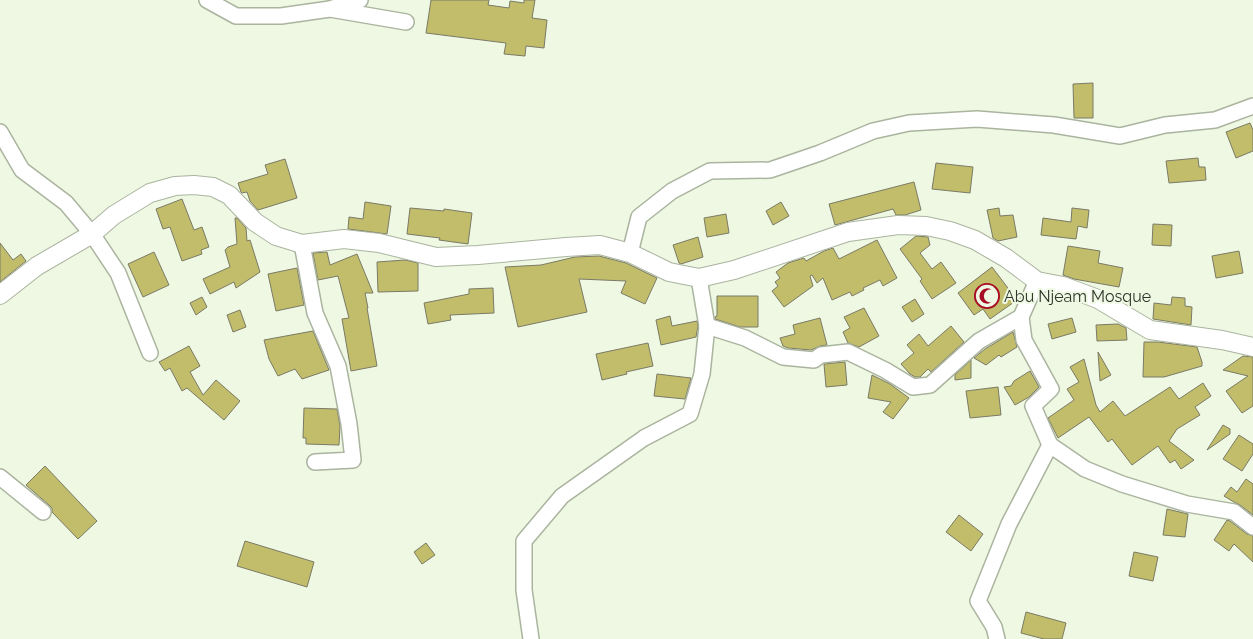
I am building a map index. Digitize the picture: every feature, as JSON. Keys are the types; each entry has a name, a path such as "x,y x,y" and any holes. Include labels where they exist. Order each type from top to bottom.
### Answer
{"street":[{"path":"207,0 236,16 281,16 330,9 360,0"},
{"path":"330,9 406,22"},
{"path":"630,253 639,217 672,191 710,171 770,170 873,132 900,125 977,119 1054,125 1120,136 1165,125 1215,120 1253,106"},
{"path":"0,132 22,170 66,203 92,234 118,273 150,353"},
{"path":"0,295 37,266 92,234 114,215 150,193 175,186 194,185 213,187 229,195 255,222 276,236 302,244 344,240 379,242 436,257 478,256 600,245 630,253 669,272 699,278 734,270 848,232 898,225 926,226 950,231 975,240 1006,258 1037,281 1063,286 1098,299 1150,330 1222,340 1253,347"},
{"path":"302,244 315,312 338,366 349,424 353,460 315,462"},
{"path":"531,639 524,590 524,541 562,496 644,438 690,414 702,374 707,326 699,278"},
{"path":"1037,281 1021,317 1024,340 1051,389 1033,406 1050,445 1085,469 1122,484 1187,504 1234,512 1253,527"},
{"path":"707,326 745,338 784,357 814,360 822,355 848,352 885,370 913,387 930,385 979,342 1021,317"},
{"path":"997,639 994,627 978,601 1009,524 1050,445"},
{"path":"0,477 43,512"}],"building":[{"path":"431,0 489,0 488,5 509,8 510,1 524,3 524,0 535,0 532,18 547,20 544,48 526,46 525,56 504,54 506,43 426,33"},
{"path":"1093,83 1093,118 1074,118 1073,84"},
{"path":"1250,123 1253,130 1253,151 1236,158 1226,132"},
{"path":"1198,158 1199,167 1205,167 1206,180 1169,183 1166,161"},
{"path":"285,159 297,198 258,210 250,201 247,192 241,192 238,183 268,174 265,165"},
{"path":"936,163 973,167 970,193 932,189"},
{"path":"914,182 921,210 905,215 896,215 893,209 835,225 829,204"},
{"path":"182,199 194,230 202,227 209,247 201,250 202,254 182,261 170,227 163,229 156,209"},
{"path":"365,202 391,206 387,234 348,229 349,217 363,219"},
{"path":"781,202 789,216 773,225 766,211"},
{"path":"410,208 444,211 444,209 472,213 468,244 407,234"},
{"path":"999,208 1000,216 1013,215 1017,237 998,241 993,238 987,210"},
{"path":"1072,208 1089,210 1087,228 1078,226 1076,239 1041,235 1043,218 1071,222"},
{"path":"726,214 729,233 707,237 704,218"},
{"path":"235,218 246,228 247,241 250,240 260,272 236,288 234,282 210,294 203,279 230,267 225,250 237,244"},
{"path":"1153,224 1172,225 1171,246 1152,245"},
{"path":"916,236 928,237 930,245 920,253 932,269 941,262 956,283 932,299 920,281 922,279 900,249"},
{"path":"698,237 703,257 679,263 673,245"},
{"path":"877,240 897,278 883,286 880,280 852,296 850,292 832,300 823,278 817,283 812,275 810,276 813,286 784,307 772,291 778,286 775,282 780,278 776,272 788,263 804,258 806,261 833,248 839,259"},
{"path":"0,243 13,260 21,254 26,261 0,282"},
{"path":"1068,246 1100,251 1098,263 1123,268 1119,287 1074,279 1063,275"},
{"path":"1239,251 1243,273 1216,278 1212,256"},
{"path":"154,252 169,285 143,297 128,264"},
{"path":"327,252 330,265 357,254 373,293 365,293 377,366 351,371 342,319 349,318 338,276 318,280 313,253"},
{"path":"599,256 626,263 657,278 645,304 621,293 626,281 579,279 587,312 518,327 505,267 541,265 575,257"},
{"path":"405,260 418,263 418,291 378,292 377,262"},
{"name":"Abu Njeam Mosque","path":"992,267 1017,300 990,319 983,309 974,315 958,293"},
{"path":"297,268 304,305 276,311 268,274"},
{"path":"493,288 494,313 450,315 451,320 428,324 424,303 469,294 469,289"},
{"path":"717,296 758,296 758,327 740,327 715,319 717,316"},
{"path":"202,297 207,307 196,315 190,303"},
{"path":"1172,297 1185,298 1185,306 1192,307 1191,325 1153,319 1154,303 1171,305"},
{"path":"915,299 924,314 912,322 902,307"},
{"path":"864,308 879,336 859,347 848,343 843,332 850,328 844,317"},
{"path":"240,310 246,327 233,332 227,315"},
{"path":"670,316 672,326 697,321 696,337 661,345 656,320"},
{"path":"820,318 827,345 811,350 783,346 780,338 795,334 793,325"},
{"path":"1072,318 1076,332 1052,339 1048,324"},
{"path":"1118,324 1126,328 1127,340 1097,341 1096,325"},
{"path":"951,326 964,342 931,372 928,369 920,377 910,374 901,364 914,353 907,345 919,334 928,346"},
{"path":"313,331 329,370 302,379 295,369 278,376 269,359 264,340"},
{"path":"1013,332 1017,347 1001,357 999,355 986,365 974,358 985,349"},
{"path":"1144,342 1197,347 1202,366 1164,377 1143,377"},
{"path":"648,343 653,366 602,380 596,354"},
{"path":"189,346 200,366 190,372 203,395 216,380 240,401 224,420 187,388 182,391 170,368 165,371 159,362"},
{"path":"1098,352 1111,375 1100,381"},
{"path":"1243,356 1253,357 1253,406 1242,413 1226,391 1248,376 1223,370"},
{"path":"1084,359 1096,405 1100,412 1113,401 1125,416 1170,387 1179,399 1203,383 1211,396 1195,407 1200,415 1177,429 1169,441 1194,460 1181,469 1175,460 1170,463 1158,446 1132,465 1112,439 1108,442 1089,417 1058,438 1048,418 1074,400 1067,389 1079,382 1070,367"},
{"path":"971,360 971,378 955,380 955,375"},
{"path":"845,362 847,385 826,387 824,364"},
{"path":"1030,371 1039,387 1029,397 1015,405 1004,387 1011,386 1014,381"},
{"path":"657,374 691,378 685,399 654,396"},
{"path":"872,375 890,384 909,398 893,419 883,412 891,402 868,398"},
{"path":"998,387 1001,415 970,418 966,391"},
{"path":"304,408 337,409 340,426 339,445 306,444 306,438 303,438"},
{"path":"1223,425 1230,429 1230,434 1207,450"},
{"path":"1239,435 1253,444 1253,454 1242,471 1223,459"},
{"path":"45,466 97,521 78,539 52,512 52,508 26,485"},
{"path":"1246,479 1253,484 1253,515 1224,496 1231,487 1237,492"},
{"path":"1167,509 1188,514 1185,537 1163,535"},
{"path":"959,515 983,534 971,551 946,532"},
{"path":"1227,520 1253,536 1253,562 1234,544 1229,551 1214,540"},
{"path":"245,541 314,562 307,587 237,566"},
{"path":"426,543 435,555 422,564 414,552"},
{"path":"1134,552 1158,557 1153,581 1129,576"},
{"path":"1026,612 1066,623 1062,639 1044,639 1021,633"}],"place":[{"name":"Abu Njeam Mosque","path":"987,296"}]}
